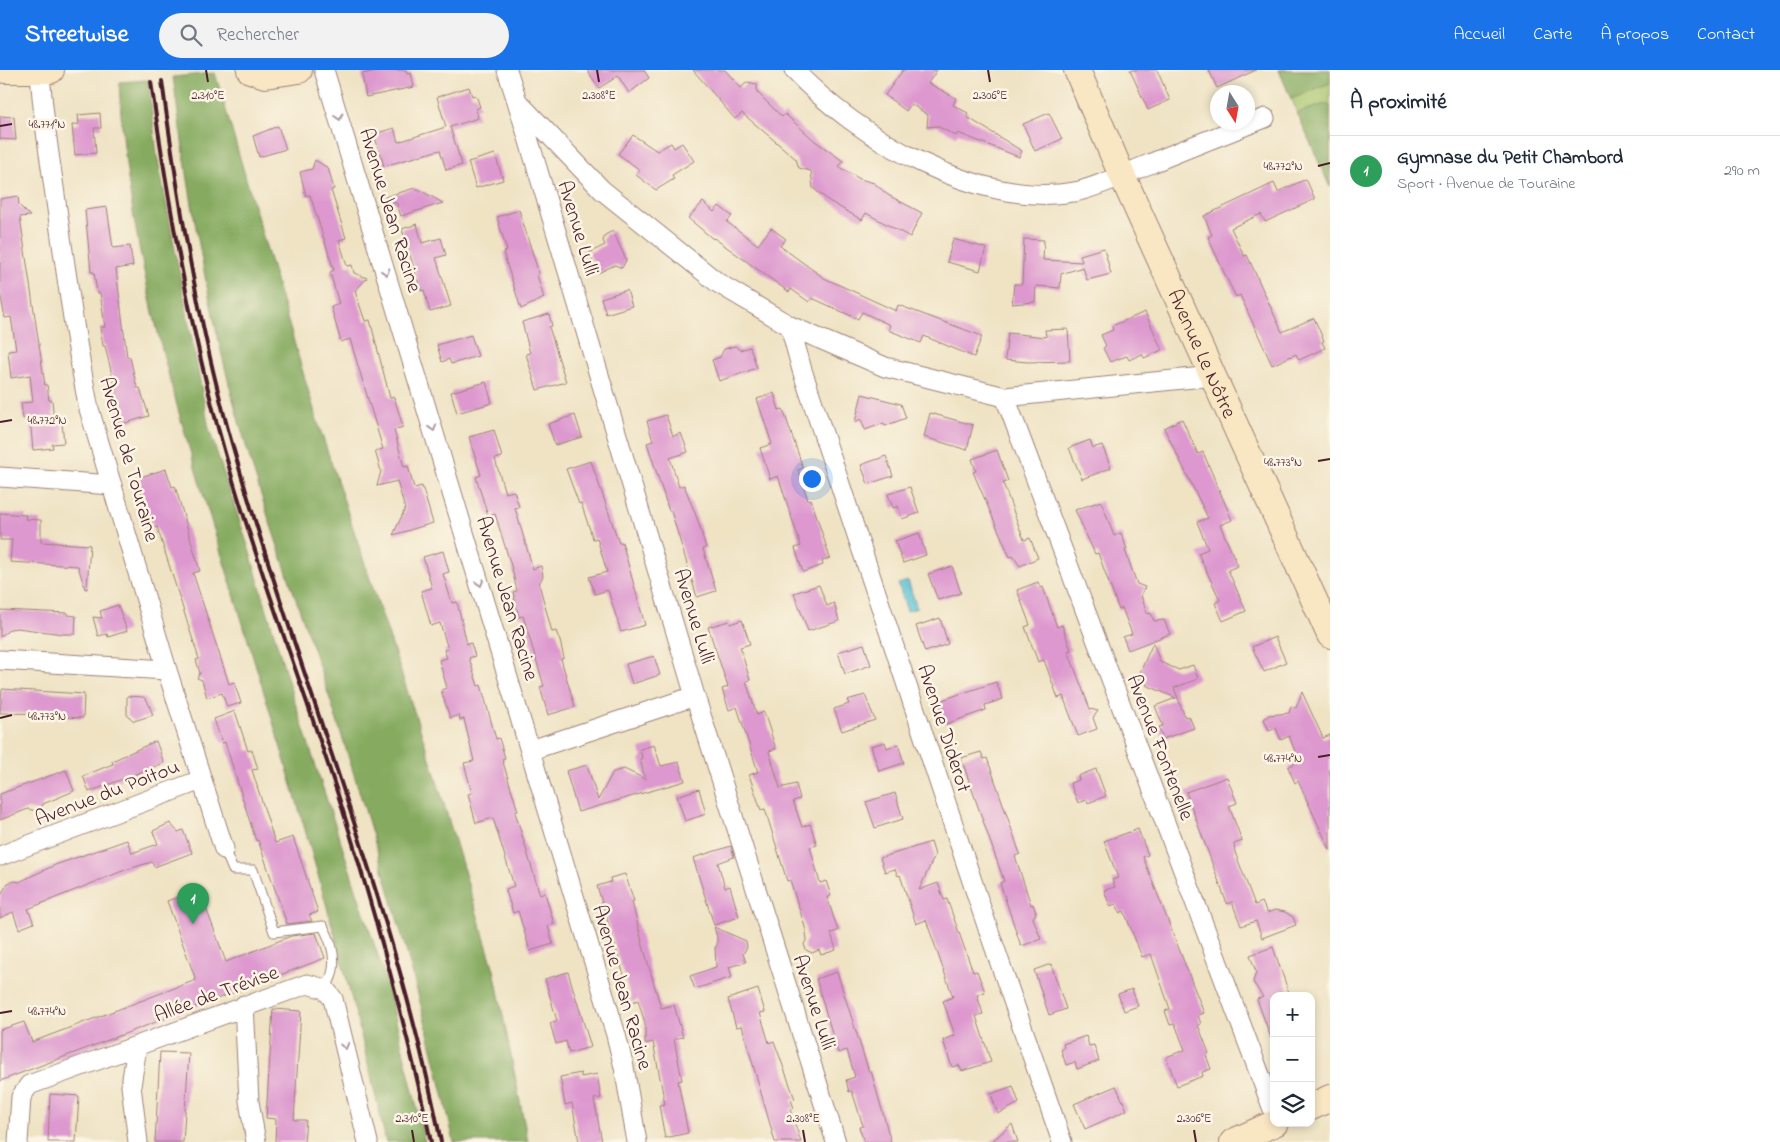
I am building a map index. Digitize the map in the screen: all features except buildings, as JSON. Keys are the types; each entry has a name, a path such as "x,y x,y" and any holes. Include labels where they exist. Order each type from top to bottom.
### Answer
{"main road":[{"path":"6,70 44,70"},
{"path":"250,70 265,75 300,70"},
{"name":"Avenue Le Nôtre","path":"1078,70 1134,170 1213,376 1330,635"},
{"path":"1315,1105 1330,1098"},
{"path":"1233,1142 1270,1125"}],"street":[{"name":"Avenue de Touraine","path":"44,70 42,97 81,367 89,409 167,670 224,849"},
{"name":"Avenue Jean Racine","path":"324,70 616,1035 624,1067 637,1142"},
{"name":"Avenue Lulli","path":"507,70 695,696 836,1142"},
{"path":"794,70 850,120 903,153 963,180 1020,194 1074,192 1265,118"},
{"path":"517,101 602,190 718,283 790,326 885,367 1005,397 1213,376"},
{"name":"Avenue Diderot","path":"790,326 802,370 1062,1142"},
{"name":"Avenue Fontenelle","path":"1005,397 1270,1101"},
{"path":"0,477 112,485"},
{"path":"0,660 167,670"},
{"path":"531,750 695,696"},
{"name":"Avenue du Poitou","path":"0,856 201,780"},
{"name":"Allée de Trévise","path":"18,1142 21,1097 29,1085 244,1005 307,984 329,994"},
{"path":"329,994 368,1142"},
{"path":"244,1005 248,1101 256,1142"},
{"path":"137,1046 131,1086 138,1142"}],"lane":[{"path":"224,849 233,870 253,870 274,932 323,926 335,961 329,994"}],"green space":[{"path":"1279,70 1330,70 1330,187"},
{"path":"1279,70 1330,70 1330,83 1291,99"},
{"path":"215,73 317,420 434,771 494,970 528,1142 454,1142 413,974 365,809 250,460 218,339 200,252 173,77"},
{"path":"148,80 157,155 209,429 248,546 292,694 387,983 425,1142 386,1142 353,1005 317,870 197,474 161,345 133,215 124,149 119,82"},
{"path":"1325,104 1330,106 1330,187 1297,113"}],"water":[{"path":"908,581 917,608 907,611 898,584"}],"railway":[{"path":"162,81 198,302 229,433 255,522 342,786 397,962 421,1052 441,1142"},
{"path":"151,82 166,182 184,281 218,428 257,558 327,760 353,843 401,1013 431,1142"}],"place":[{"name":"Gymnase du Petit Chambord","path":"193,924"}]}
